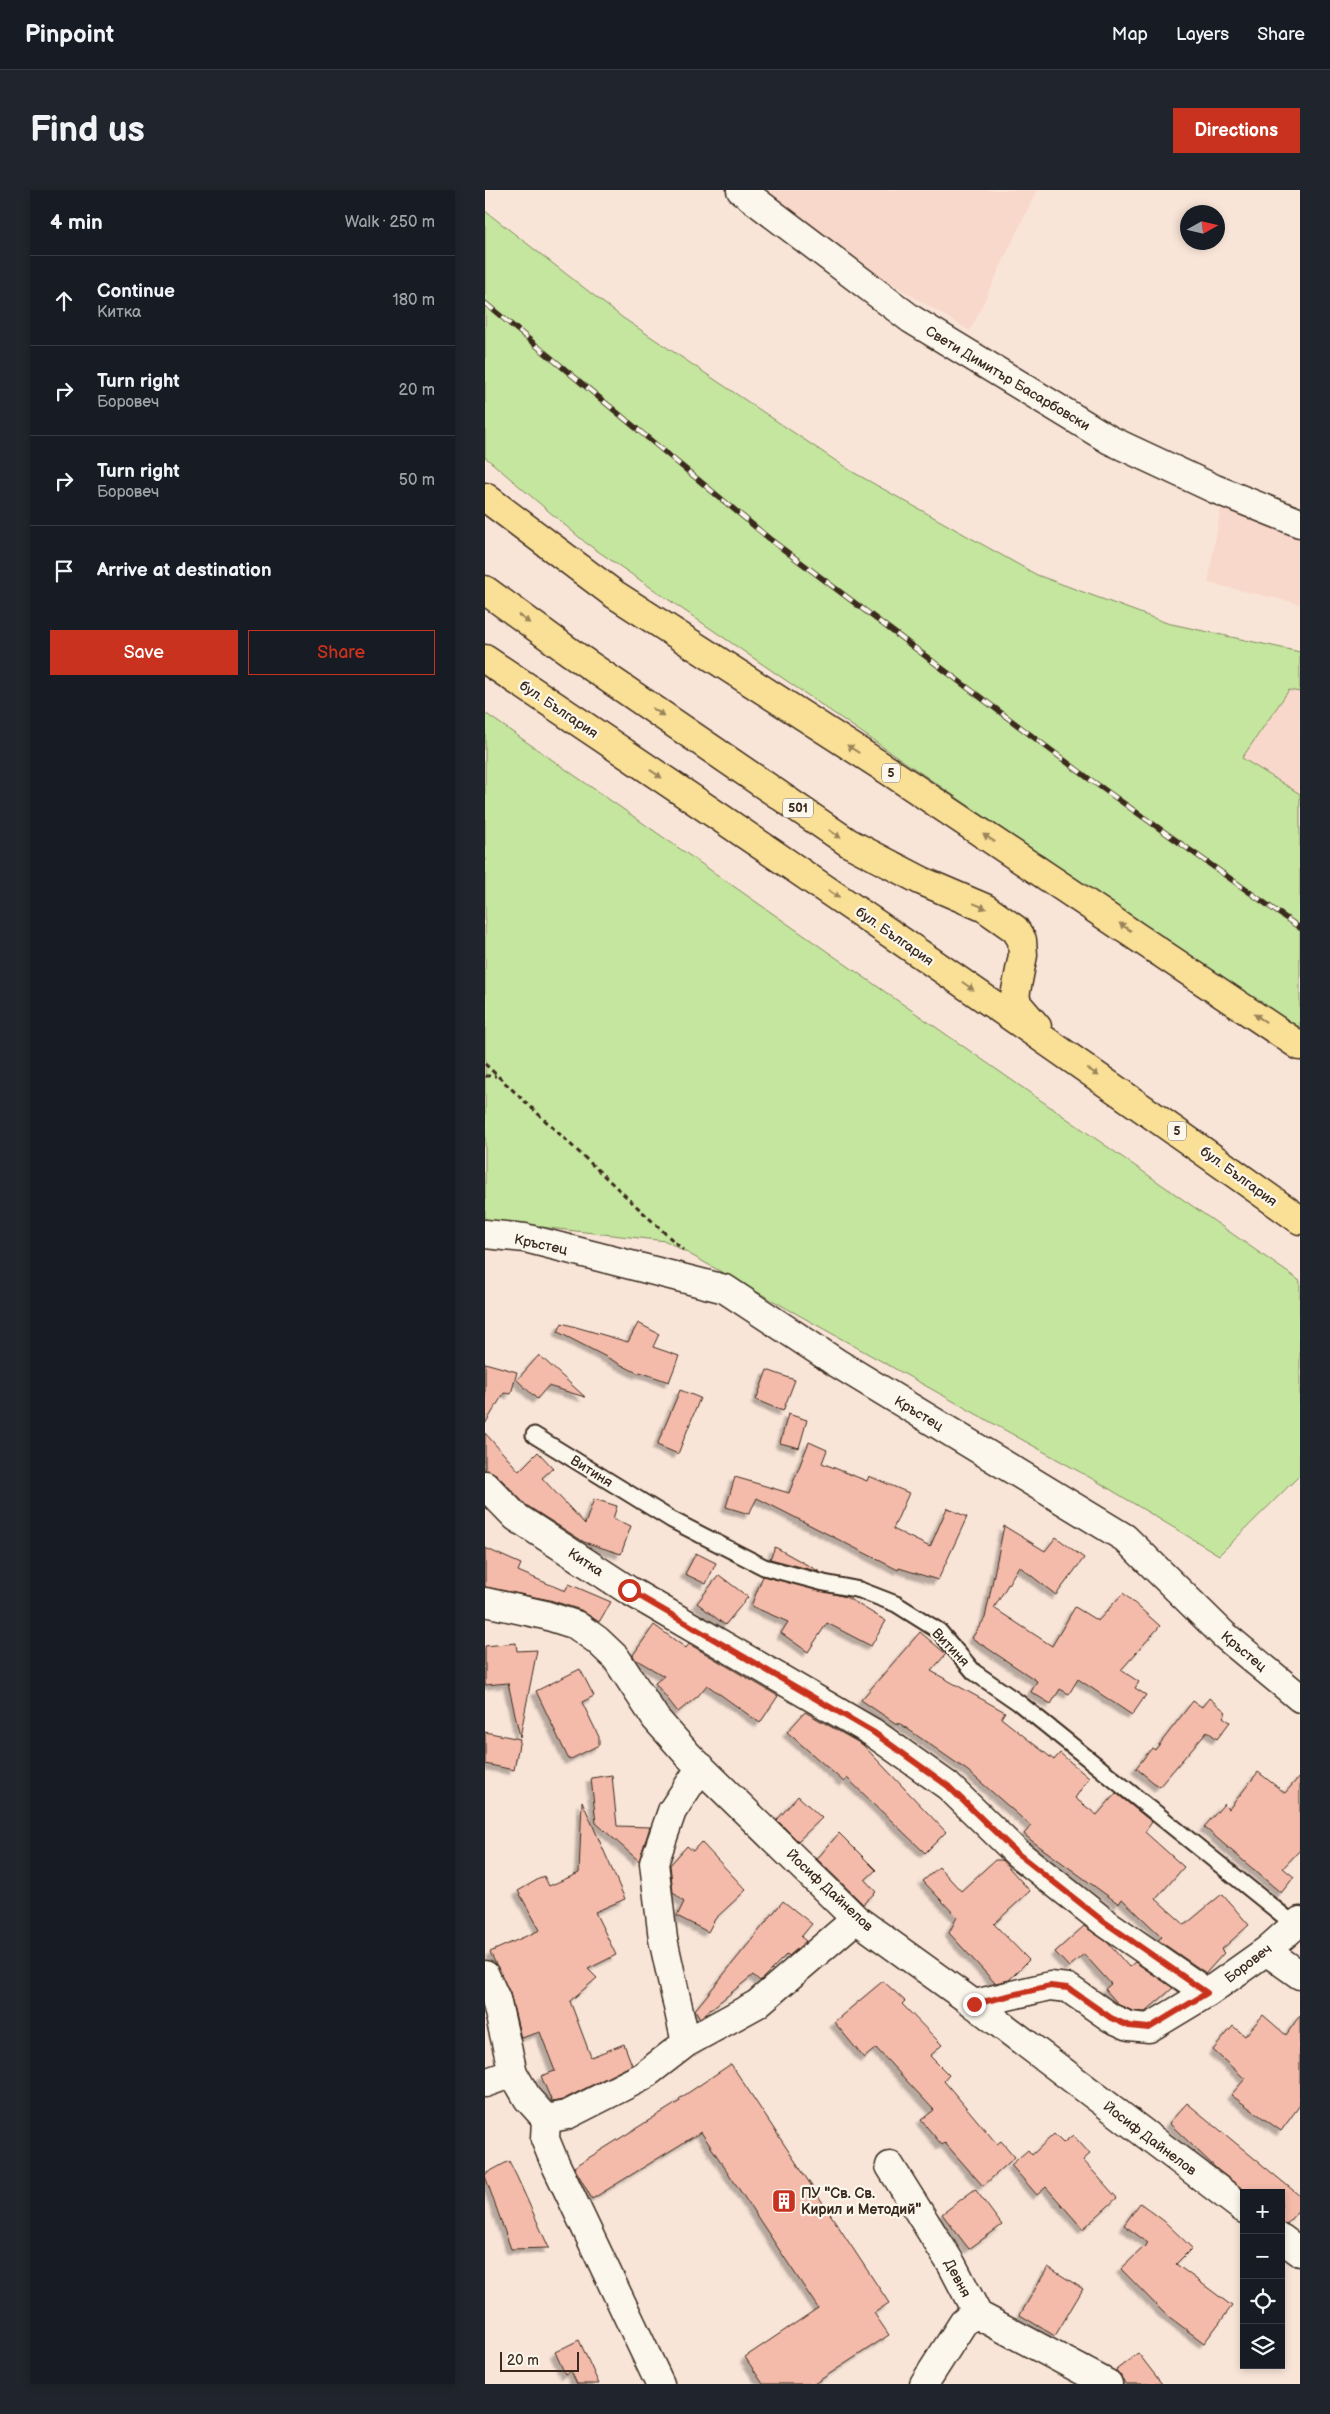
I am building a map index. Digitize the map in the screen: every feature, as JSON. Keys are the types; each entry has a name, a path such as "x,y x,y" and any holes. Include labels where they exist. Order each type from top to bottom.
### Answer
{"highway":[{"name":"5","path":"485,497 614,594 897,777 1300,1046"},
{"name":"501","path":"485,590 570,652 849,843 922,881 985,908 1015,929 1022,940 1023,955 1022,970 1015,996 1031,1021 1053,1045"},
{"name":"бул. България","path":"485,659 778,855 1053,1045 1300,1220"}],"street":[{"name":"Свети Димитър Басарбовски","path":"741,190 911,319 1110,440 1215,488 1300,523"},
{"name":"Кръстец","path":"485,1234 525,1238 725,1289 837,1363 1125,1538 1224,1635 1300,1698"},
{"name":"Китка","path":"485,1485 516,1517 629,1590 873,1732 948,1786 1017,1853 1103,1921 1207,1993"},
{"name":"Йосиф Дайнелов","path":"485,1602 576,1625 597,1640 616,1658 656,1719 701,1767 856,1919 974,2004 1240,2206"},
{"path":"686,2043 675,1999 675,1988 669,1975 663,1939 655,1862 672,1811 701,1767"},
{"path":"546,2119 567,2115 642,2077 686,2043 757,2004 856,1919"},
{"name":"Боровеч","path":"974,2004 1043,1988 1068,1988 1111,2018 1129,2026 1149,2028 1207,1993 1266,1950 1297,1923"},
{"path":"1266,1950 1300,1975"},
{"path":"485,1975 496,1999 513,2073 528,2099 546,2119 545,2139 554,2161 659,2384"},
{"path":"485,2082 513,2073"},
{"name":"Девня","path":"890,2166 952,2265 978,2315 970,2317 963,2322 925,2384"},
{"path":"1285,2241 1300,2252"},
{"path":"978,2315 1108,2384"}],"lane":[{"name":"Витиня","path":"534,1435 672,1520 765,1567 824,1584 861,1590 896,1604 939,1631 974,1672 1019,1703 1297,1923"}],"path":[{"path":"485,1064 690,1256"},
{"path":"485,1076 496,1076"}],"shaded area":[{"path":"751,190 1037,190 970,331 816,238"},
{"path":"1221,505 1300,533 1300,604 1208,583"},
{"path":"1289,690 1300,692 1300,794 1242,758"}],"green space":[{"path":"485,211 623,318 851,471 1037,575 1167,623 1300,652 1300,692 1289,690 1242,758 1300,794 1300,1029 1078,881 586,543 485,457"},
{"path":"485,713 1300,1281 1300,1475 1219,1555 1098,1482 666,1241 485,1221"}],"building":[{"path":"562,1323 628,1342 638,1323 659,1334 653,1347 679,1356 669,1382 640,1372 639,1374 558,1332"},
{"path":"539,1355 585,1397 548,1386 537,1399 517,1380"},
{"path":"485,1363 517,1372 511,1394 504,1393 485,1424"},
{"path":"767,1370 795,1380 783,1411 756,1400"},
{"path":"680,1390 700,1398 678,1454 657,1445"},
{"path":"788,1414 807,1420 799,1448 780,1443"},
{"path":"485,1433 519,1471 538,1452 553,1468 542,1478 585,1524 594,1499 617,1506 613,1519 631,1526 621,1554 584,1542 526,1505 496,1474 485,1470"},
{"path":"809,1442 827,1450 822,1463 867,1481 869,1476 909,1493 893,1529 930,1547 947,1508 967,1517 938,1580 899,1568 898,1570 757,1498 749,1514 726,1507 735,1477 789,1493"},
{"path":"1004,1526 1045,1551 1056,1537 1084,1558 1056,1595 1019,1566 994,1608 1052,1646 1075,1607 1098,1621 1123,1593 1160,1626 1121,1670 1139,1682 1135,1688 1146,1695 1132,1715 1078,1679 1069,1694 1060,1689 1051,1704 1031,1692 1037,1681 972,1638 985,1618"},
{"path":"775,1547 820,1572 770,1559"},
{"path":"485,1548 521,1564 518,1571 565,1591 569,1584 611,1602 599,1622 581,1610 550,1600 485,1587"},
{"path":"696,1553 716,1563 706,1584 685,1574"},
{"path":"719,1575 748,1597 725,1625 697,1603"},
{"path":"763,1576 846,1597 886,1621 871,1646 827,1623 808,1652 781,1633 788,1622 751,1606"},
{"path":"654,1625 686,1648 689,1644 778,1696 760,1723 707,1685 698,1696 678,1712 655,1683 664,1676 635,1659 633,1655"},
{"path":"920,1632 946,1654 931,1671 1005,1712 1001,1718 1054,1760 1060,1753 1089,1778 1075,1798 1097,1815 1116,1793 1152,1822 1145,1832 1184,1867 1156,1899 1185,1925 1222,1894 1249,1925 1221,1950 1224,1953 1206,1973 1158,1940 1162,1937 1122,1899 1119,1904 1032,1841 1024,1834 1031,1826 968,1771 899,1723 898,1725 861,1700"},
{"path":"516,1643 517,1651 537,1650 520,1737 508,1683 485,1685 485,1646"},
{"path":"580,1669 594,1696 582,1702 599,1737 599,1745 569,1760 536,1691"},
{"path":"1209,1698 1226,1712 1223,1717 1230,1722 1217,1739 1207,1731 1159,1787 1136,1768 1152,1748 1155,1750 1193,1701 1202,1707"},
{"path":"805,1712 863,1745 946,1832 925,1853 847,1778 844,1782 787,1732"},
{"path":"485,1732 520,1739 514,1770 485,1764"},
{"path":"1258,1772 1285,1793 1300,1776 1300,1850 1283,1868 1294,1877 1281,1893 1204,1827 1224,1804 1229,1809"},
{"path":"612,1775 617,1826 650,1827 639,1861 596,1823 591,1778"},
{"path":"798,1796 822,1818 798,1841 777,1820"},
{"path":"582,1801 625,1899 595,1912 616,1955 588,1969 597,1978 570,2001 591,2057 624,2044 632,2065 562,2100 552,2102 541,2076 555,2071 540,2032 521,2038 510,1993 490,1952 540,1930 518,1891 544,1876 549,1886 579,1873"},
{"path":"839,1833 876,1870 865,1880 876,1892 863,1904 817,1859"},
{"path":"701,1842 746,1890 715,1919 708,1932 677,1916 684,1902 673,1892 670,1865 687,1846 693,1851"},
{"path":"995,1860 1002,1860 1030,1891 994,1924 1029,1960 1009,1980 995,1983 949,1933 957,1917 923,1881 939,1867 961,1891"},
{"path":"783,1901 812,1924 801,1937 806,1941 789,1956 787,1954 760,1981 753,1975 700,2018 695,2010"},
{"path":"1084,1926 1107,1942 1129,1967 1135,1962 1173,1988 1145,2012 1133,2011 1119,2005 1105,1989 1111,1984 1084,1954 1069,1967 1055,1952"},
{"path":"883,1981 905,2001 902,2004 942,2045 930,2056 949,2075 944,2081 997,2144 1001,2141 1015,2157 983,2186 945,2143 942,2145 921,2120 934,2110 876,2048 864,2058 834,2022"},
{"path":"1263,2015 1286,2035 1300,2015 1300,2105 1281,2131 1231,2095 1245,2079 1213,2050 1233,2026 1245,2036"},
{"name":"ПУ \"Св. Св. Кирил и Методий\"","path":"731,2064 889,2303 874,2313 889,2335 814,2384 763,2384 745,2357 818,2308 701,2132 592,2199 574,2167 680,2101 679,2099"},
{"path":"1187,2103 1300,2196 1300,2208 1287,2224 1285,2224 1285,2189 1243,2189 1218,2170 1169,2123"},
{"path":"1054,2134 1063,2143 1073,2135 1090,2154 1083,2160 1117,2198 1083,2229 1046,2187 1037,2195 1011,2165 1028,2150 1032,2155"},
{"path":"509,2161 549,2248 511,2249 485,2176 485,2174"},
{"path":"975,2189 1002,2225 969,2249 942,2214"},
{"path":"1140,2203 1164,2221 1192,2248 1176,2264 1232,2306 1204,2343 1164,2313 1121,2269 1148,2243 1124,2225"},
{"path":"1048,2267 1083,2289 1055,2336 1020,2315"},
{"path":"579,2340 599,2384 577,2384 571,2371 565,2374 555,2352"},
{"path":"1138,2353 1162,2384 1126,2384 1116,2370"}],"railway":[{"path":"485,303 771,540 1088,778 1300,928"}],"place":[{"name":"ПУ \"Св. Св. Кирил и Методий\"","path":"784,2201"}],"route":[{"path":"629,1590 873,1732 948,1786 1017,1853 1103,1921 1207,1993 1172,2016 1149,2028 1129,2026 1111,2018 1068,1988 1050,1986 974,2004"}]}
